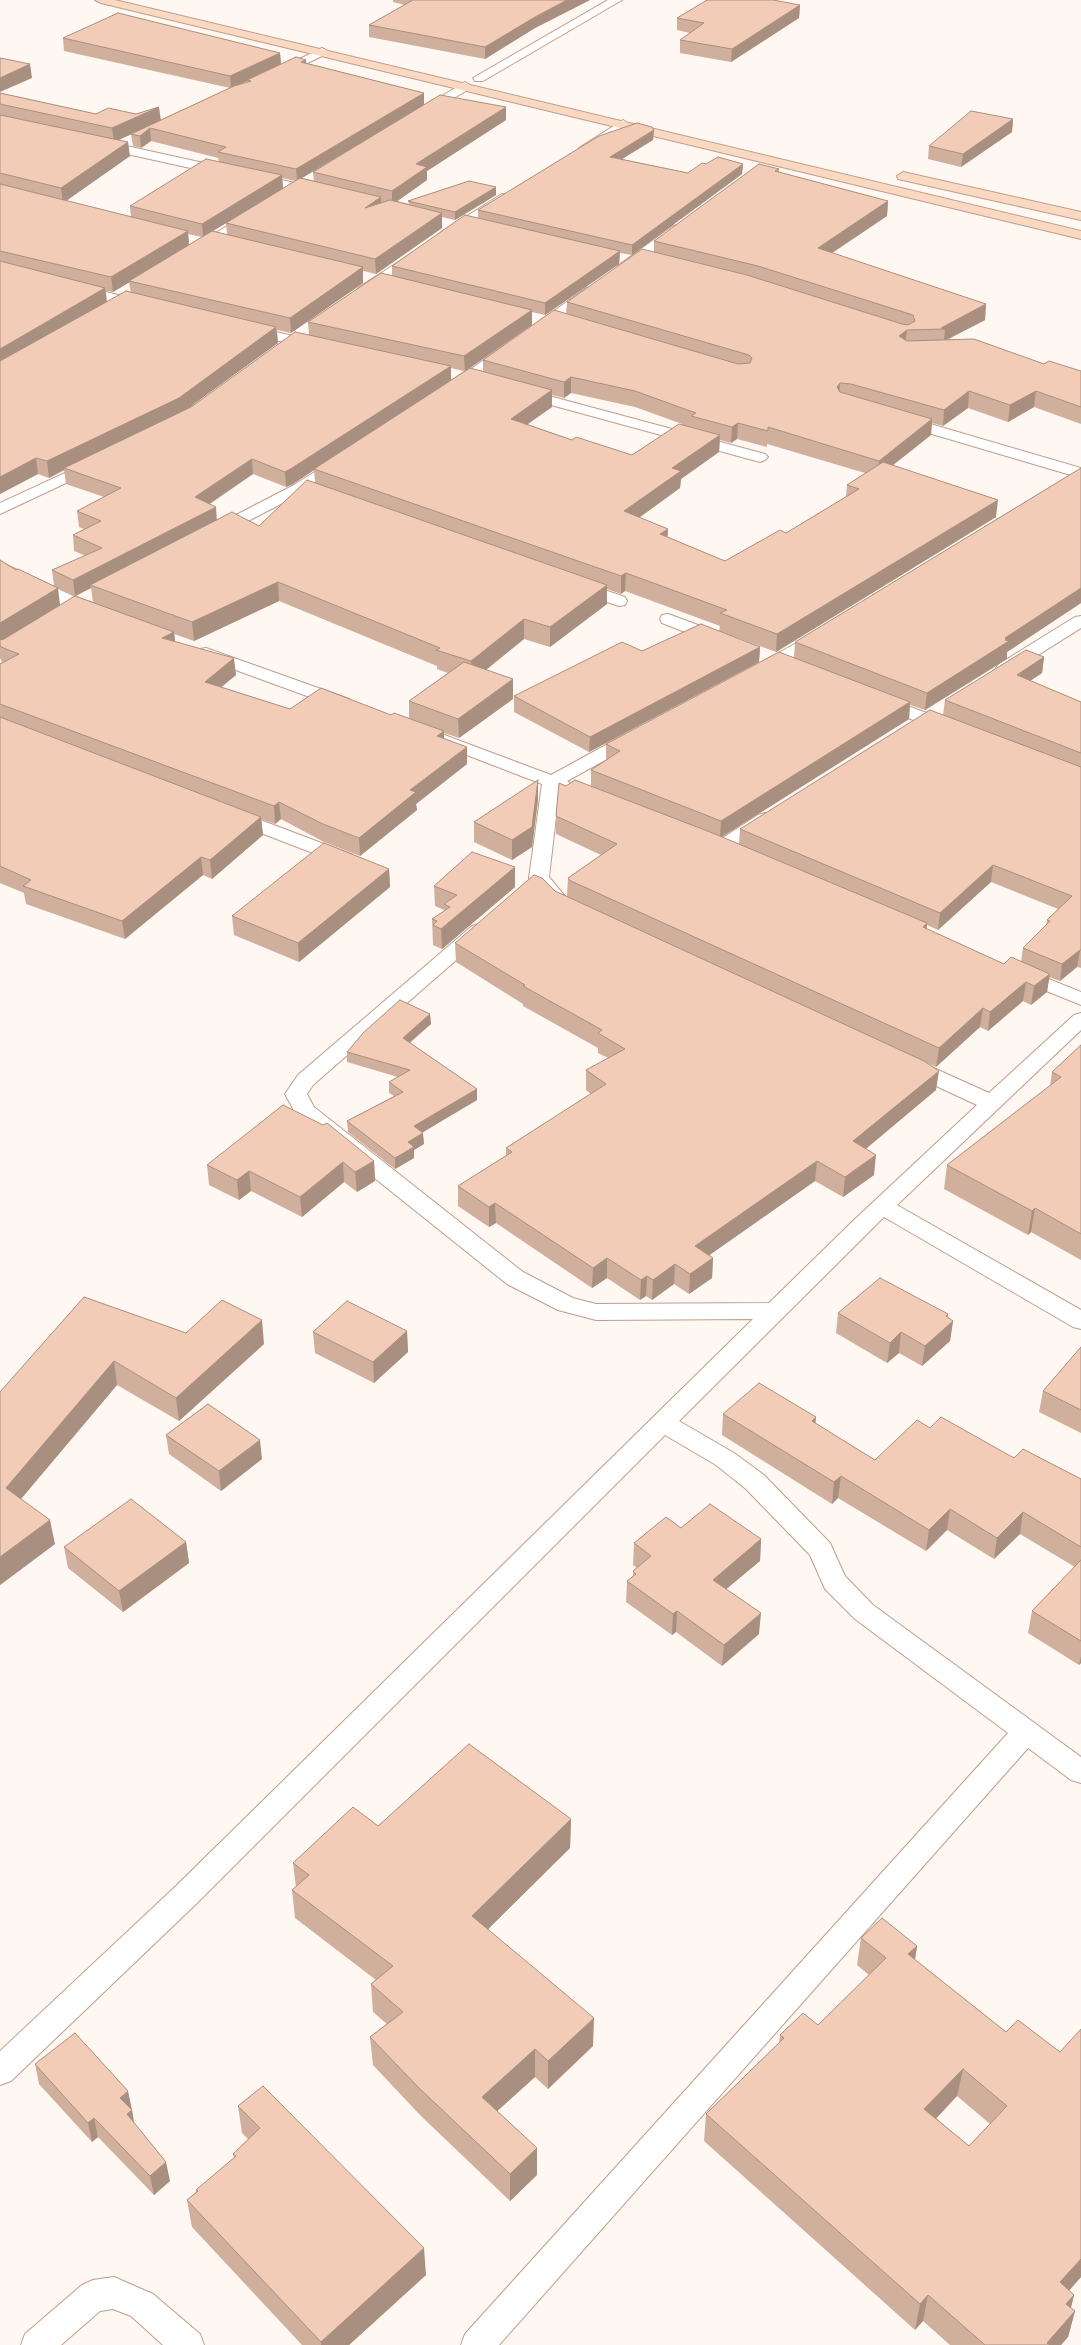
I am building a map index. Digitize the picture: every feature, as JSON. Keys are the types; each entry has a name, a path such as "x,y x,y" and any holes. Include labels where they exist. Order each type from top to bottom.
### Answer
{"main road":[{"path":"101,0 623,124 770,153"},
{"path":"146,0 375,55 479,78 1081,235"},
{"path":"894,174 1081,216"}],"street":[{"path":"479,78 616,0"},
{"path":"265,78 322,52"},
{"path":"412,118 466,86"},
{"path":"576,153 623,124"},
{"path":"115,148 136,138"},
{"path":"84,141 329,194"},
{"path":"759,169 770,153"},
{"path":"278,199 312,179"},
{"path":"352,299 460,224 516,189"},
{"path":"186,255 265,207"},
{"path":"442,395 606,281 690,220"},
{"path":"442,222 485,227"},
{"path":"190,240 226,244"},
{"path":"619,258 654,261"},
{"path":"363,277 394,284"},
{"path":"61,285 116,303 155,308"},
{"path":"116,303 134,287"},
{"path":"532,319 568,323"},
{"path":"233,327 331,348"},
{"path":"274,354 307,331"},
{"path":"445,373 483,382"},
{"path":"506,388 760,457"},
{"path":"890,417 1081,473"},
{"path":"202,539 307,491 352,454"},
{"path":"0,509 105,459"},
{"path":"1065,483 1081,473"},
{"path":"0,567 68,609 112,619"},
{"path":"561,580 619,602"},
{"path":"68,609 96,594"},
{"path":"668,619 733,644"},
{"path":"990,678 1081,621"},
{"path":"749,676 831,628"},
{"path":"193,648 356,708"},
{"path":"755,653 799,670"},
{"path":"865,695 962,732"},
{"path":"905,730 944,706"},
{"path":"543,779 650,729"},
{"path":"422,732 488,756 581,793"},
{"path":"543,779 533,883 563,905 575,911"},
{"path":"744,856 714,844 780,810"},
{"path":"221,811 361,865"},
{"path":"491,919 305,1080 296,1094 305,1111 516,1278 566,1304 596,1312 776,1311"},
{"path":"1000,965 1081,999"},
{"path":"0,2070 186,1895 882,1206 1081,1019"},
{"path":"891,1056 992,1103"},
{"path":"882,1206 1081,1322"},
{"path":"663,1423 725,1459 755,1482 821,1550 834,1582 864,1612 1025,1733 1081,1772"},
{"path":"476,2345 1025,1733"},
{"path":"37,2345 93,2296 114,2293 142,2305 188,2345"}],"building":[{"path":"413,0 567,0 485,47 369,25"},
{"path":"707,0 773,0 800,5 732,49 680,40 704,23 677,18"},
{"path":"118,13 280,53 230,76 63,38"},
{"path":"296,57 306,60 301,62 424,93 296,169 218,152 226,147 150,128 140,136 131,134 234,86 251,81 247,80"},
{"path":"0,58 30,64 0,78"},
{"path":"0,93 96,114 108,108 136,114 159,107 112,128 0,104"},
{"path":"440,95 506,107 416,164 427,167 392,191 313,172"},
{"path":"971,111 1013,119 963,154 929,146"},
{"path":"0,115 128,142 61,188 0,173"},
{"path":"637,123 652,127 654,130 610,157 688,173 702,163 706,164 718,157 743,164 632,245 478,210 599,136"},
{"path":"206,159 282,175 202,224 130,206"},
{"path":"759,164 779,169 775,171 888,201 818,248 986,304 941,328 945,329 907,330 899,336 907,341 974,339 1044,364 1049,361 1081,371 1081,407 1036,391 1010,405 969,391 944,410 851,384 840,383 837,387 840,392 932,419 879,461 768,427 768,431 738,423 732,427 691,416 696,413 635,391 571,377 564,382 483,360 554,310 738,364 750,363 752,358 749,355 567,302 642,249 747,275 902,324 908,325 915,321 913,315 758,266 654,241"},
{"path":"300,178 381,197 365,208 390,200 442,213 375,259 226,223"},
{"path":"469,181 496,187 455,212 408,201"},
{"path":"0,184 188,231 111,277 0,251"},
{"path":"465,215 620,251 545,303 392,266"},
{"path":"212,231 363,267 290,318 129,281"},
{"path":"0,261 105,288 0,349"},
{"path":"381,273 532,310 464,356 308,322"},
{"path":"126,291 276,327 179,398 47,461 36,458 0,477 0,361"},
{"path":"295,332 451,366 285,472 252,459 195,497 216,507 73,580 52,570 102,548 73,535 101,521 77,511 121,488 64,468 191,407"},
{"path":"470,368 552,390 511,419 572,440 576,437 632,455 679,424 720,435 672,468 681,471 624,511 668,529 660,534 725,561 780,530 786,533 859,489 847,485 883,462 998,500 777,634 720,613 727,610 626,573 621,576 314,469"},
{"path":"1081,468 1081,588 1005,638 1007,639 1005,640 1009,641 927,693 795,642 1017,507"},
{"path":"307,480 607,585 550,627 524,619 471,661 436,650 440,648 278,582 192,622 90,585 232,512 259,526"},
{"path":"0,560 16,570 18,569 58,588 0,623"},
{"path":"75,596 174,632 162,638 234,658 205,682 290,709 321,688 391,715 394,713 444,731 437,736 467,747 410,790 416,792 359,838 323,824 279,802 274,806 0,704 0,664 19,654 1,647 0,640"},
{"path":"701,624 760,647 590,737 514,696 622,642 642,651"},
{"path":"1026,650 1044,657 1017,675 1081,702 1081,753 945,700"},
{"path":"779,652 910,702 721,821 591,770 620,751 606,744"},
{"path":"464,662 513,679 458,719 409,701"},
{"path":"930,710 1081,767 1081,950 1062,964 1023,948 1050,921 1047,920 1072,896 993,865 940,913 740,829"},
{"path":"0,717 261,817 210,860 201,857 122,921 23,886 31,880 0,866"},
{"path":"538,780 532,827 512,840 474,822"},
{"path":"575,780 715,834 927,923 923,927 1004,964 1011,957 1050,974 1034,986 1026,982 990,1012 983,1008 939,1048 571,881 568,878 617,844 556,816 559,783 566,786"},
{"path":"324,843 389,869 298,943 232,916"},
{"path":"472,852 515,867 441,929 433,925 437,921 432,919 450,907 444,904 457,895 434,886"},
{"path":"534,875 542,878 555,891 924,1061 939,1071 853,1141 876,1155 845,1177 817,1161 695,1246 713,1258 690,1274 675,1264 653,1280 647,1276 641,1280 607,1258 593,1268 495,1203 489,1207 458,1186 512,1152 506,1148 606,1084 586,1070 625,1049 598,1033 602,1030 523,986 525,985 455,943"},
{"path":"400,1000 430,1014 403,1038 477,1089 414,1126 423,1133 408,1142 414,1147 395,1158 347,1121 403,1092 389,1082 410,1070 347,1052 364,1032"},
{"path":"1081,1045 1081,1234 1035,1208 1032,1211 947,1165 1061,1077 1052,1072"},
{"path":"283,1105 323,1125 327,1123 374,1161 355,1172 343,1162 300,1197 249,1171 237,1180 207,1165"},
{"path":"880,1278 948,1314 946,1316 953,1321 925,1346 901,1332 890,1343 838,1313"},
{"path":"84,1297 186,1333 222,1300 262,1320 176,1398 114,1361 6,1488 50,1520 0,1557 0,1392"},
{"path":"347,1301 407,1331 373,1362 313,1332"},
{"path":"1081,1347 1081,1410 1043,1391"},
{"path":"759,1383 816,1417 812,1421 875,1460 917,1420 930,1428 941,1417 1014,1458 1023,1449 1081,1479 1081,1547 1023,1512 997,1538 950,1509 929,1530 841,1476 834,1482 723,1414"},
{"path":"208,1404 260,1440 219,1471 166,1435"},
{"path":"131,1499 186,1542 119,1591 64,1547"},
{"path":"710,1504 761,1539 713,1580 761,1613 724,1645 677,1611 673,1614 627,1581 636,1574 633,1571 651,1556 634,1543 666,1517 681,1528"},
{"path":"1081,1560 1081,1641 1032,1611"},
{"path":"469,1744 571,1819 472,1916 594,2018 548,2061 535,2049 482,2097 537,2148 510,2174 419,2088 370,2037 403,2012 371,1984 393,1966 292,1890 309,1875 293,1863 353,1807 378,1826"},
{"path":"882,1918 917,1946 908,1954 1006,2032 1018,2020 1060,2052 1081,2029 1081,2259 1060,2282 1074,2295 1066,2304 1075,2311 1047,2343 1050,2345 985,2345 928,2295 920,2304 706,2114 784,2038 780,2035 803,2013 818,2025 886,1958 861,1938","holes":["963,2069 1007,2106 969,2146 924,2109"]},
{"path":"75,2033 128,2091 120,2098 132,2110 127,2114 166,2162 150,2176 94,2118 88,2123 35,2064"},
{"path":"263,2086 424,2248 321,2342 187,2200 198,2191 196,2190 236,2156 233,2154 260,2128 238,2106"}]}
